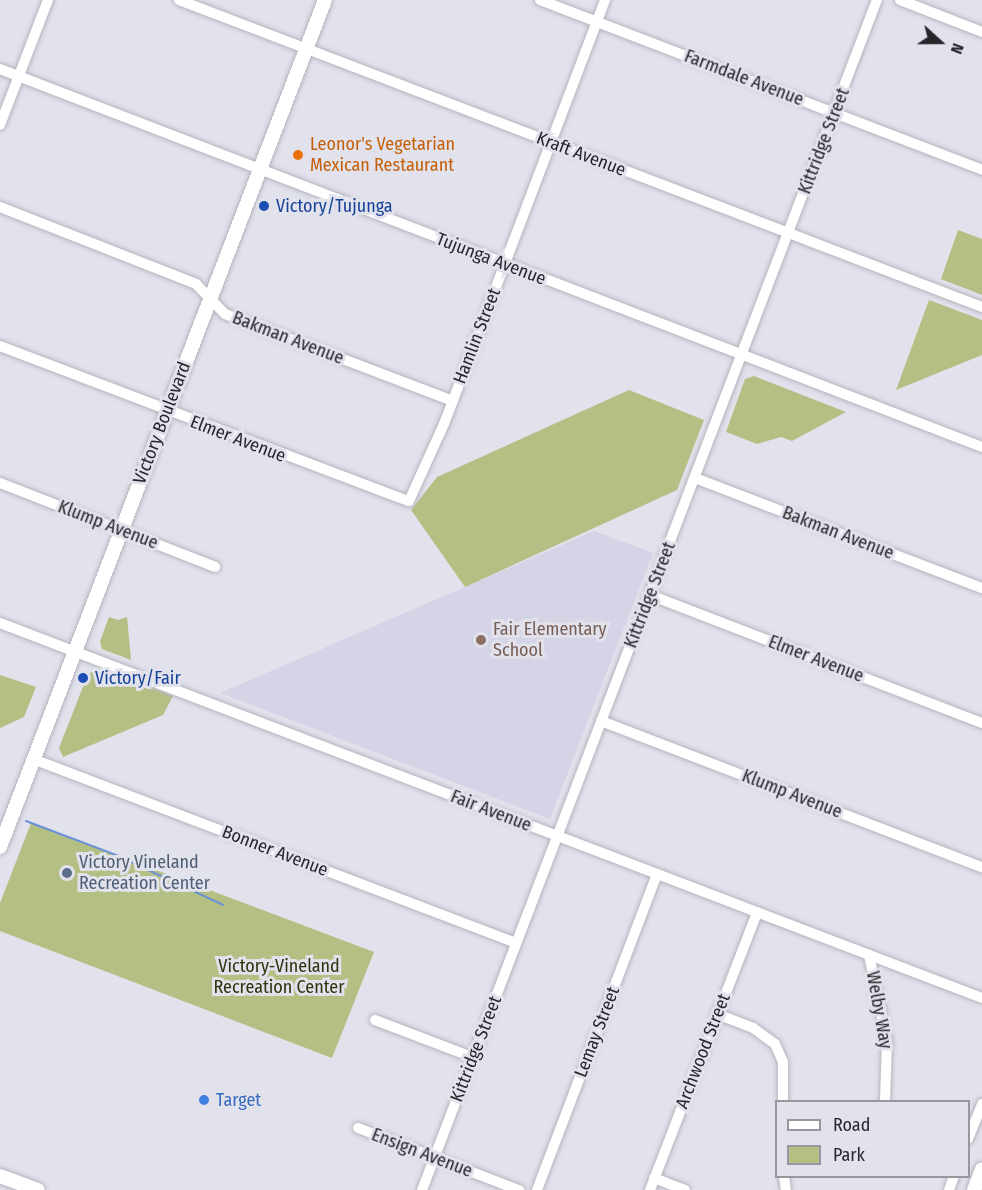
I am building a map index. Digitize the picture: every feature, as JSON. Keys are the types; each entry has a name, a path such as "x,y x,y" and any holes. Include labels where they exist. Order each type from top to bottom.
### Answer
{"main road":[{"name":"Victory Boulevard","path":"0,847 325,0"},
{"path":"974,1190 982,1169"},
{"path":"0,1176 38,1190"}],"street":[{"path":"0,125 48,0"},
{"name":"Kraft Avenue","path":"179,0 982,307"},
{"name":"Farmdale Avenue","path":"540,0 982,170"},
{"name":"Hamlin Street","path":"409,501 453,401 605,0"},
{"name":"Kittridge Street","path":"422,1190 877,0"},
{"path":"900,0 982,32"},
{"name":"Tujunga Avenue","path":"0,69 982,447"},
{"name":"Bakman Avenue","path":"0,207 196,284 225,314 453,401"},
{"name":"Elmer Avenue","path":"0,346 409,501"},
{"name":"Bakman Avenue","path":"695,478 982,588"},
{"name":"Klump Avenue","path":"0,483 215,567"},
{"name":"Elmer Avenue","path":"650,595 982,723"},
{"name":"Fair Avenue","path":"0,622 982,998"},
{"name":"Klump Avenue","path":"601,721 982,867"},
{"name":"Bonner Avenue","path":"33,759 516,943"},
{"name":"Lemay Street","path":"537,1190 657,874"},
{"name":"Archwood Street","path":"650,1190 757,912"},
{"name":"Welby Way","path":"869,955 887,1041 885,1100"},
{"path":"717,1014 753,1028 775,1044 783,1062 783,1100"},
{"path":"375,1020 472,1058"},
{"path":"970,1136 982,1104"},
{"name":"Ensign Avenue","path":"358,1128 519,1190"},
{"path":"654,1178 685,1190"}],"shaded area":[{"name":"Fair Elementary School","path":"594,531 653,553 550,819 220,693"}],"green space":[{"path":"958,230 982,239 982,295 941,279"},
{"path":"929,300 982,320 982,355 896,390"},
{"path":"754,376 846,412 792,441 781,437 757,444 726,432 745,379"},
{"path":"629,390 704,420 677,490 465,587 411,510 437,477"},
{"path":"109,617 118,620 127,617 131,660 102,649 100,642"},
{"path":"101,668 173,696 163,715 63,757 59,748 88,674"},
{"path":"0,675 36,687 24,717 0,728"},
{"name":"Victory-Vineland Recreation Center","path":"31,823 374,952 332,1058 0,931 0,903"}],"waterway":[{"path":"26,821 116,855 223,905"}],"place":[{"name":"Leonor's Vegetarian Mexican Restaurant","path":"298,155"},
{"name":"Victory/Tujunga","path":"264,206"},
{"name":"Fair Elementary School","path":"481,640"},
{"name":"Victory/Fair","path":"83,678"},
{"name":"Victory Vineland Recreation Center","path":"67,873"},
{"name":"Target","path":"204,1100"}]}
